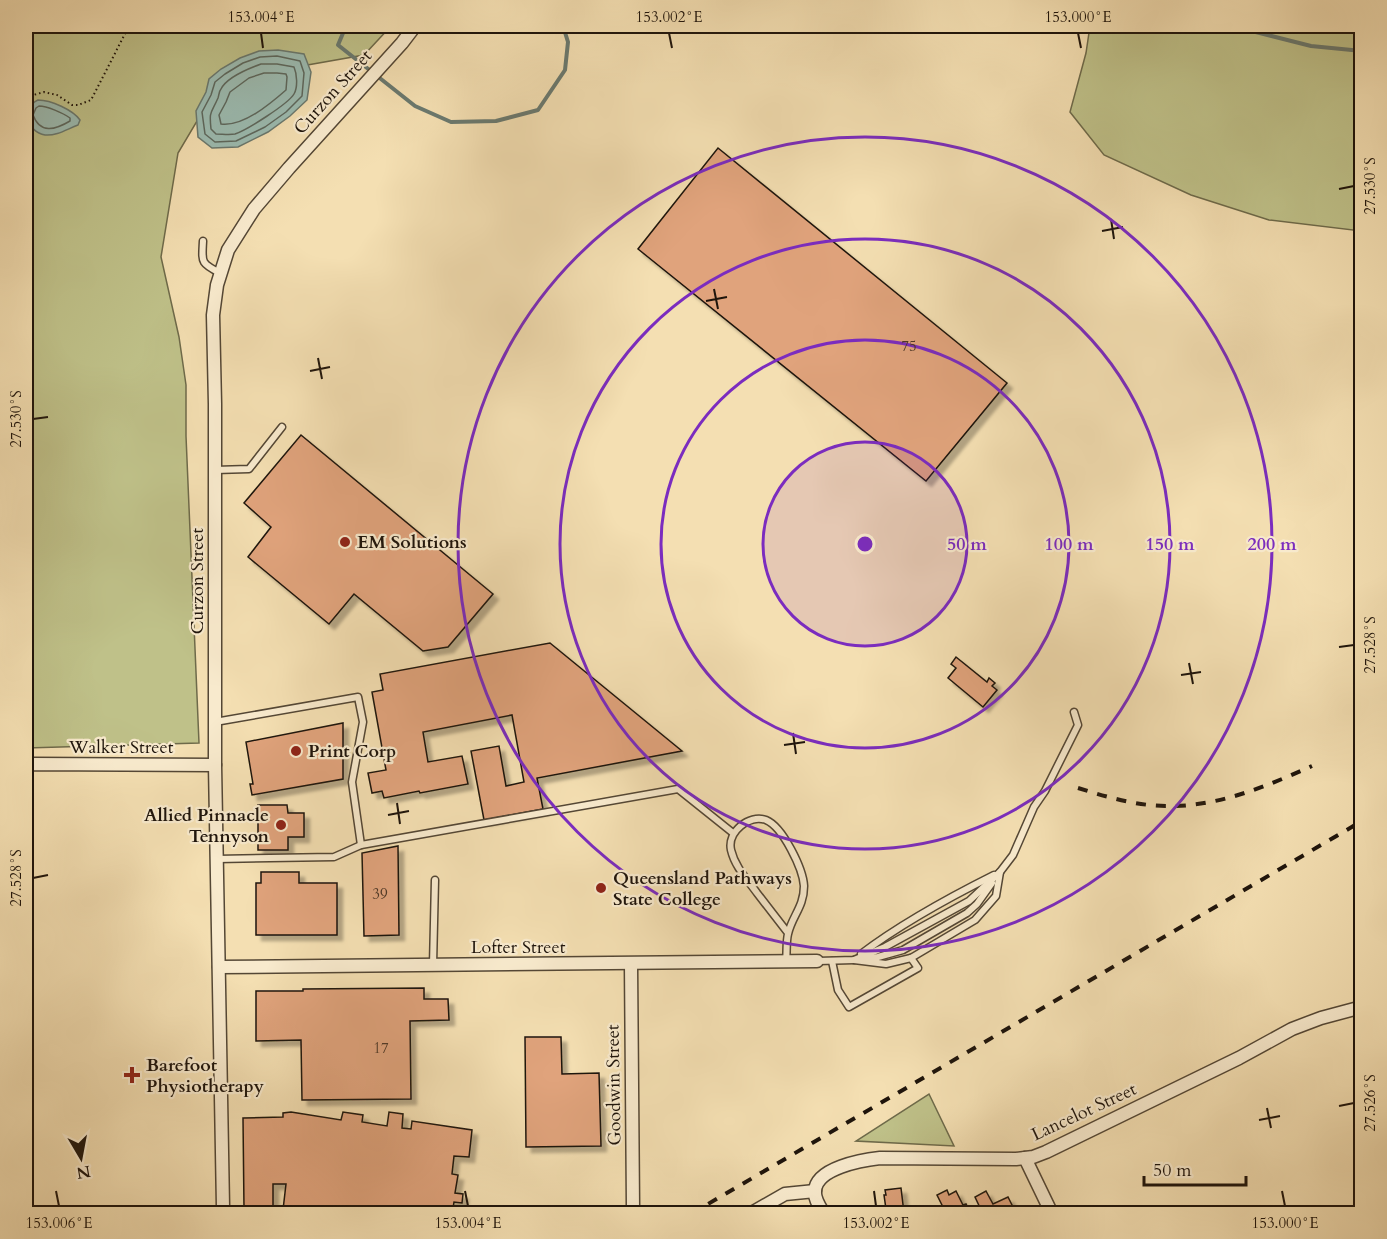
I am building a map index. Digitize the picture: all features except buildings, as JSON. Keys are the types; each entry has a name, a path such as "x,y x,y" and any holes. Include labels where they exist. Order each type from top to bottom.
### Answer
{"street":[{"name":"Curzon Street","path":"222,1211 215,765 213,315 217,285 228,250 254,209 415,26"},
{"name":"Walker Street","path":"26,765 215,765"},
{"name":"Lofter Street","path":"219,967 817,961"},
{"name":"Goodwin Street","path":"631,964 633,1207"},
{"name":"Lancelot Street","path":"815,1191 818,1181 826,1173 871,1159 1025,1158 1046,1152 1239,1058 1292,1029 1362,1007"},
{"path":"1025,1158 1052,1214"},
{"path":"750,1214 790,1192 815,1191 815,1196 824,1214"}],"lane":[{"path":"203,241 202,259 207,266 221,273"},
{"path":"215,470 249,469 282,427"},
{"path":"215,722 358,697 363,722 352,782 361,845"},
{"path":"817,961 878,957 903,950 967,913 977,904 1013,855 1078,725 1074,712"},
{"path":"217,859 333,856 361,845 678,789 733,833"},
{"path":"786,962 788,933 803,902 804,886 801,870 774,825 766,820 756,819 742,824 733,833 730,847 737,866 788,933"},
{"path":"854,960 886,964 911,958 975,920 996,896 1000,872"},
{"path":"854,960 885,947 969,902 1000,872"},
{"path":"854,960 885,935 961,891 1000,872"},
{"path":"433,965 435,880"},
{"path":"832,961 838,990 849,1006 918,968 911,958"}],"path":[{"path":"26,97 44,92 57,95 72,105 91,100 129,26"},
{"path":"648,1206 653,1214"}],"green space":[{"path":"26,26 391,26 364,55 279,70 213,94 178,153 161,257 179,337 186,385 186,436 199,743 26,748"},
{"path":"1090,26 1361,26 1361,231 1269,220 1191,195 1104,155 1070,112 1086,53"},
{"path":"929,1094 954,1146 856,1141"}],"water":[{"path":"278,50 304,54 311,72 307,100 268,132 238,147 212,148 198,137 196,111 206,92 209,79 240,58 259,51"},
{"path":"38,100 67,109 80,120 78,125 54,134 39,133 30,125 28,119 29,108"}],"waterway":[{"path":"346,26 338,45 415,106 451,122 496,121 538,110 565,70 568,42 563,26"},
{"path":"1232,26 1311,46 1362,51"}],"railway":[{"path":"1078,788 1133,803 1156,806 1186,805 1242,794 1312,766"},
{"path":"691,1214 1362,821"}],"place":[{"name":"EM Solutions","path":"345,542"},
{"name":"Print Corp","path":"296,751"},
{"name":"Allied Pinnacle Tennyson","path":"281,825"},
{"name":"Queensland Pathways State College","path":"601,888"},
{"name":"Barefoot Physiotherapy","path":"132,1075"}]}
